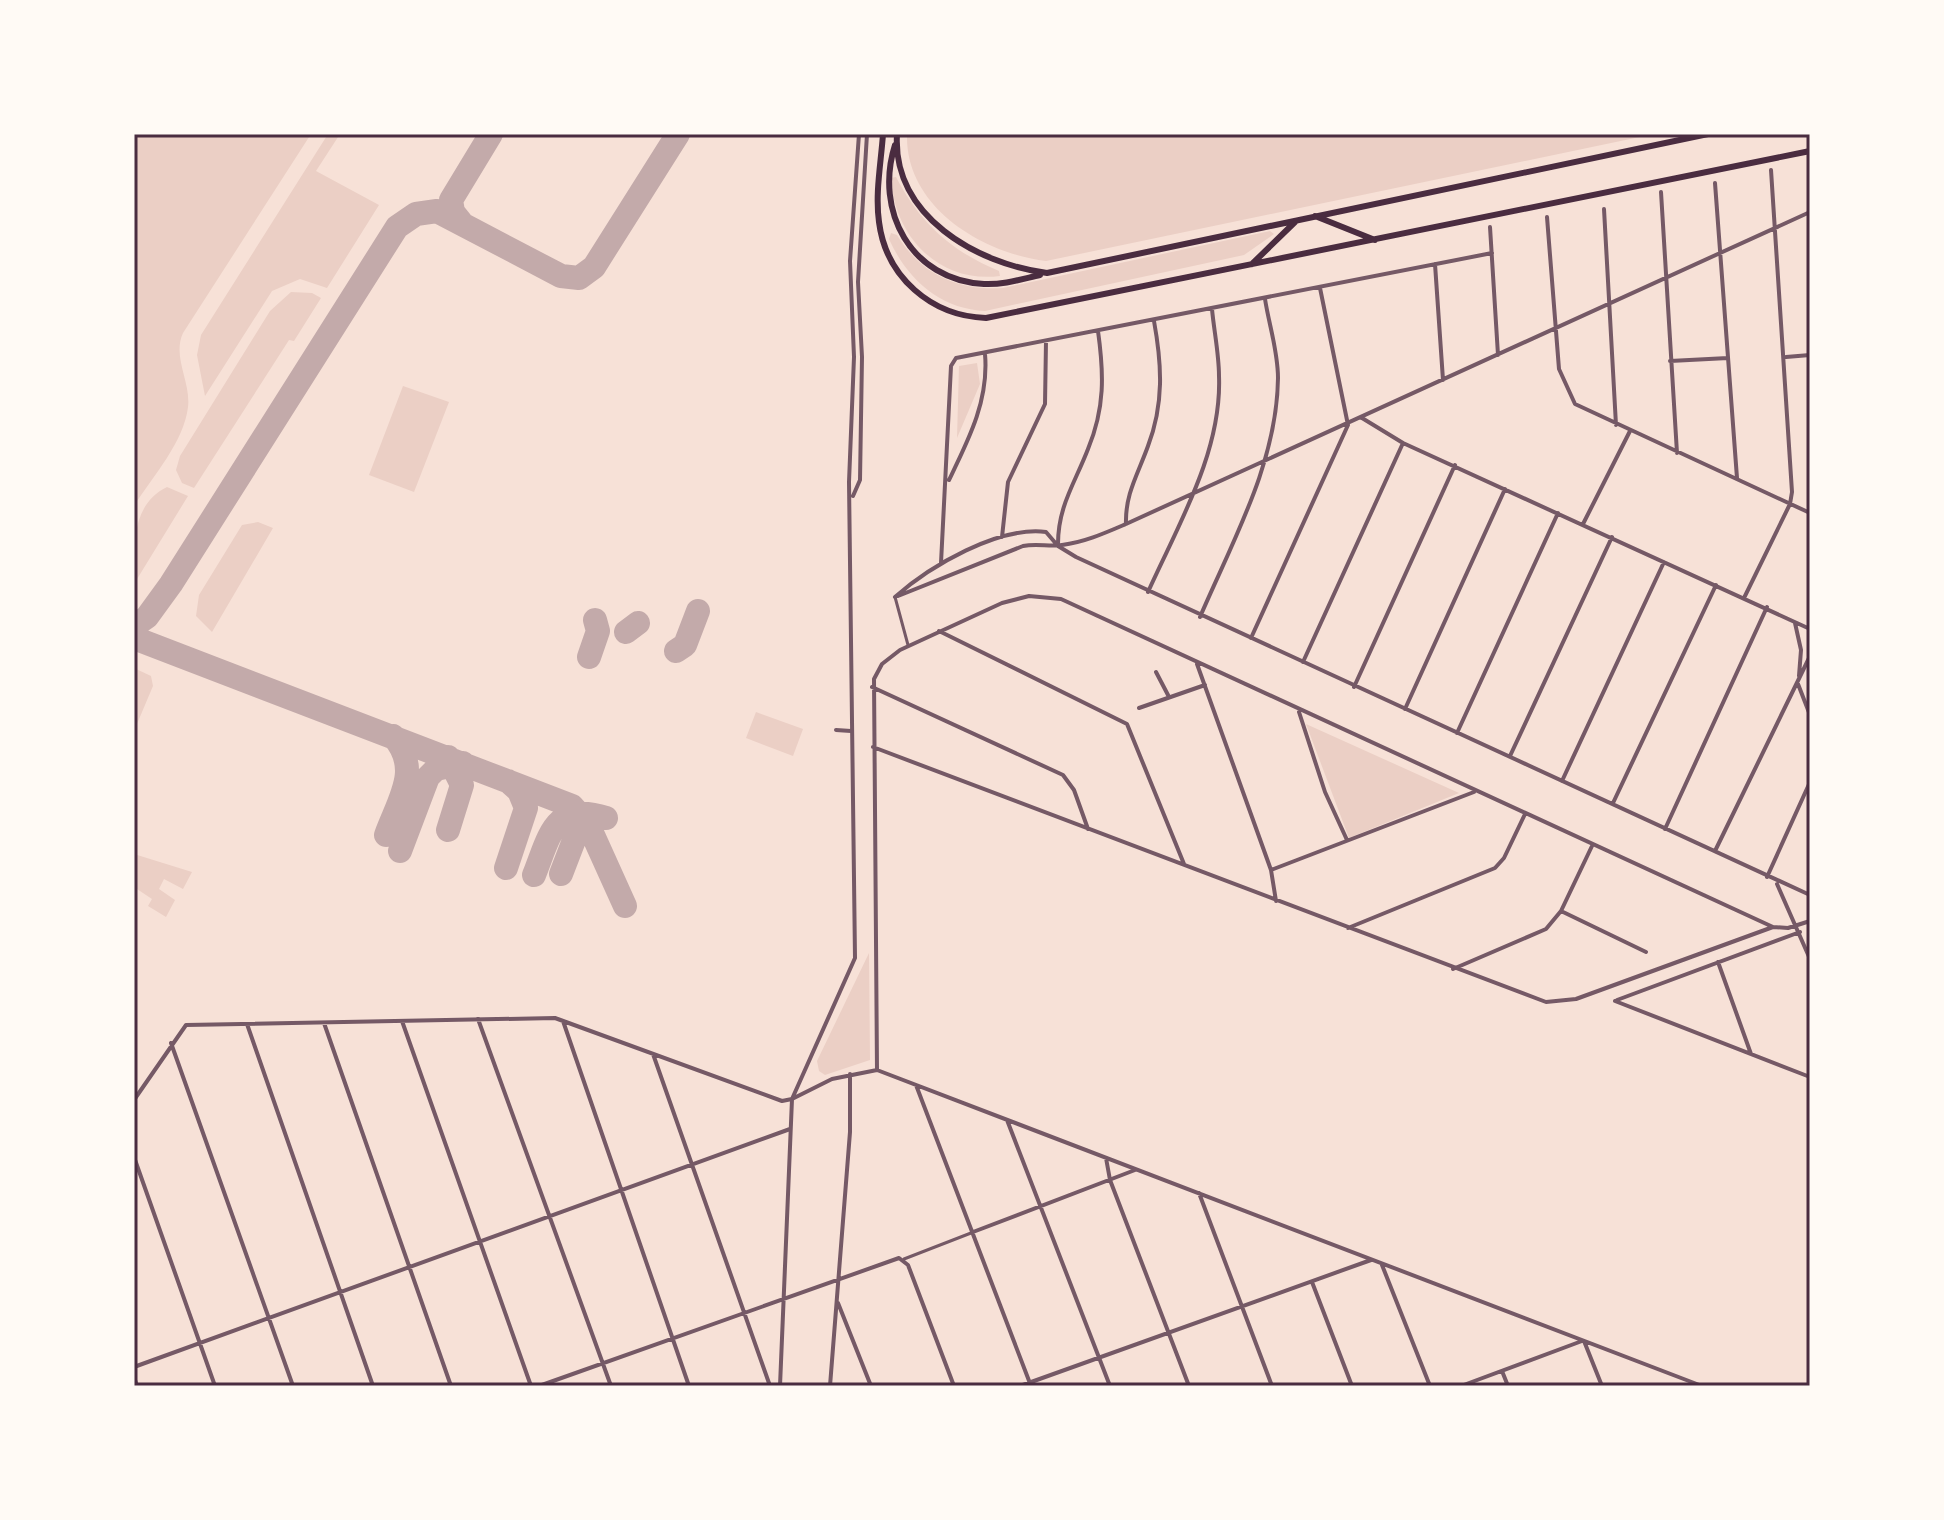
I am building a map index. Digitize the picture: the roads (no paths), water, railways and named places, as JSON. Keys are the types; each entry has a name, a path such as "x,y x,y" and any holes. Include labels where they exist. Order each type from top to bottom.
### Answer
{"main road":[{"path":"883,134 878,207 880,231 890,261 918,293 944,309 978,317 1011,315 1810,151"},
{"path":"897,137 887,186 897,226 924,260 942,272 964,280 996,283 1708,134"},
{"path":"897,137 907,185 937,225 989,260 1047,273"},
{"path":"1315,216 1376,241"},
{"path":"1252,264 1297,221"},
{"path":"880,231 897,226"}],"street":[{"path":"780,1386 792,1099 855,958 849,542 854,357 850,261 859,134"},
{"path":"852,499 860,480 862,357 858,282 867,134"},
{"path":"1744,598 1790,504 1786,357 1771,170"},
{"path":"1715,183 1737,478"},
{"path":"1661,192 1677,453"},
{"path":"1604,209 1616,425"},
{"path":"1058,546 1087,540 1126,524 1810,212"},
{"path":"1547,217 1559,369 1567,394 1575,404 1810,513"},
{"path":"1490,227 1498,355"},
{"path":"941,563 953,361 1492,253"},
{"path":"1435,264 1443,380"},
{"path":"1251,638 1348,425 1320,288"},
{"path":"1200,617 1266,460 1278,375 1265,299"},
{"path":"1148,592 1193,494 1209,447 1219,396 1212,309"},
{"path":"1126,524 1128,492 1158,416 1162,383 1154,321"},
{"path":"1058,546 1060,511 1090,446 1100,413 1104,378 1098,331"},
{"path":"1002,537 1008,482 1045,404 1046,341"},
{"path":"948,482 971,435 987,385 985,354"},
{"path":"1786,357 1810,355"},
{"path":"1670,361 1728,358"},
{"path":"1362,418 1403,443 1810,629"},
{"path":"1583,524 1630,431"},
{"path":"1303,662 1403,443"},
{"path":"1354,687 1455,465"},
{"path":"1405,709 1505,489"},
{"path":"1457,733 1558,513"},
{"path":"895,597 941,563 1002,537 1021,532 1046,532 1058,546"},
{"path":"1510,757 1612,537"},
{"path":"895,597 1023,546 1039,543 1058,546 1200,617 1810,895"},
{"path":"1562,781 1664,561"},
{"path":"1613,804 1716,585"},
{"path":"877,1070 872,687 877,673 889,657 908,645 1002,603 1029,596 1061,599 1474,792 1773,927"},
{"path":"895,597 908,645"},
{"path":"1665,829 1767,607"},
{"path":"1795,623 1801,650 1798,683 1810,715"},
{"path":"939,631 1121,718 1136,738 1185,866"},
{"path":"1715,851 1810,656"},
{"path":"1196,663 1271,870 1276,901"},
{"path":"1156,672 1168,696"},
{"path":"1139,708 1205,685"},
{"path":"872,687 1063,775 1074,790 1088,829"},
{"path":"1299,711 1320,778 1347,840"},
{"path":"836,730 851,731"},
{"path":"873,747 1546,1002 1563,1002 1773,927 1797,926 1810,921"},
{"path":"1767,877 1810,782"},
{"path":"1271,870 1474,792"},
{"path":"1348,928 1393,906 1495,868 1525,814"},
{"path":"1453,969 1539,933 1561,911 1592,846"},
{"path":"1776,882 1810,959"},
{"path":"1561,911 1646,952"},
{"path":"1800,932 1615,1001 1810,1077"},
{"path":"1718,962 1752,1056"},
{"path":"478,1019 611,1386"},
{"path":"134,1100 184,1025 478,1019 563,1021 772,1100 792,1099 815,1086 850,1074 877,1070 1698,1385"},
{"path":"402,1021 531,1386"},
{"path":"563,1021 689,1386"},
{"path":"324,1023 451,1386"},
{"path":"247,1024 373,1386"},
{"path":"171,1043 293,1386"},
{"path":"653,1054 770,1386"},
{"path":"830,1386 850,1132 850,1074"},
{"path":"916,1085 1030,1384"},
{"path":"1007,1120 1110,1386"},
{"path":"134,1367 791,1129"},
{"path":"134,1157 215,1386"},
{"path":"1106,1158 1110,1180 1189,1386"},
{"path":"539,1386 784,1297 904,1259 1137,1169"},
{"path":"1199,1193 1272,1386"},
{"path":"904,1259 954,1386"},
{"path":"1020,1386 1371,1260"},
{"path":"1382,1265 1430,1386"},
{"path":"1312,1282 1352,1386"},
{"path":"836,1299 871,1386"},
{"path":"1461,1386 1584,1341"},
{"path":"1584,1341 1602,1386"},
{"path":"1502,1371 1508,1386"},
{"path":"134,1377 137,1386"}]}
